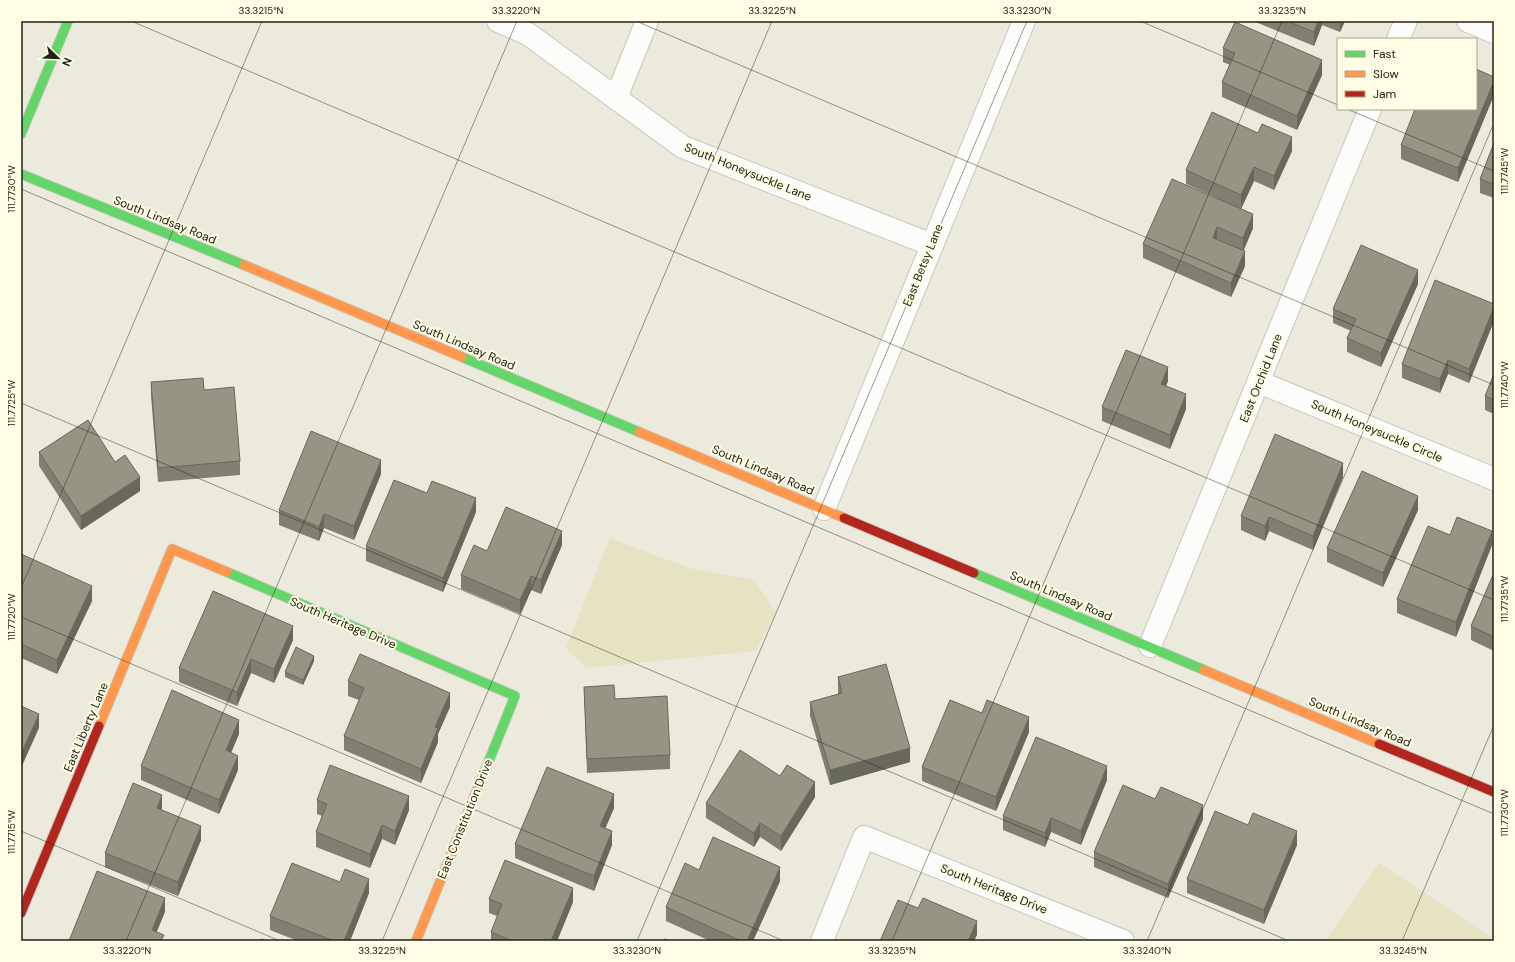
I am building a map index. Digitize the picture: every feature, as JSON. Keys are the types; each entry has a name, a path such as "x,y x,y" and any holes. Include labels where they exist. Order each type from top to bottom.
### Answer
{"main road":[{"path":"21,134 68,21"},
{"name":"South Lindsay Road","path":"21,174 261,272 1494,792"},
{"name":"South Heritage Drive","path":"172,549 514,696"},
{"name":"East Liberty Lane","path":"21,913 172,549"},
{"name":"East Constitution Drive","path":"416,941 514,696"}],"street":[{"name":"South Honeysuckle Lane","path":"498,21 528,34 683,147 932,245"},
{"path":"616,98 647,21"},
{"name":"East Betsy Lane","path":"824,509 1024,21"},
{"path":"1398,38 1406,21"},
{"path":"1468,21 1494,32"},
{"name":"East Orchid Lane","path":"1150,646 1370,110"},
{"name":"South Honeysuckle Circle","path":"1259,382 1494,480"},
{"name":"South Heritage Drive","path":"822,941 864,837 1123,941"}],"shaded area":[{"path":"610,538 689,568 754,580 776,612 756,651 587,668 566,648"},
{"path":"1379,863 1494,939 1494,941 1325,941"}],"building":[{"path":"1287,21 1318,21 1314,32"},
{"path":"1235,22 1322,60 1297,116 1222,82 1235,53 1223,48"},
{"path":"1477,69 1494,77 1494,81 1458,168 1401,145 1415,110 1477,110"},
{"path":"1212,112 1258,133 1262,124 1292,137 1274,176 1254,167 1241,195 1186,170"},
{"path":"1494,143 1494,184 1480,179"},
{"path":"1172,179 1253,214 1243,238 1217,227 1213,238 1245,251 1231,283 1143,244"},
{"path":"1361,245 1418,270 1381,353 1347,338 1356,319 1333,309"},
{"path":"1435,280 1494,304 1469,369 1448,360 1440,379 1402,364"},
{"path":"1126,350 1168,367 1161,384 1186,394 1170,435 1102,407"},
{"path":"1494,374 1494,400 1485,396"},
{"path":"203,378 204,390 234,387 240,461 158,468 151,382"},
{"path":"88,420 115,462 125,455 140,477 81,516 39,452"},
{"path":"311,431 381,460 354,526 324,514 319,527 279,510"},
{"path":"1275,434 1343,463 1313,536 1269,517 1265,526 1241,516"},
{"path":"1362,471 1418,496 1383,573 1327,548"},
{"path":"394,480 427,493 432,481 476,498 443,578 366,546"},
{"path":"506,507 562,531 541,580 531,576 520,600 461,575 474,545 487,551"},
{"path":"1457,517 1492,531 1456,622 1397,599 1428,526 1450,535"},
{"path":"21,554 92,586 57,660 21,644"},
{"path":"1494,575 1494,637 1471,626"},
{"path":"213,591 293,626 274,669 251,659 237,692 179,668"},
{"path":"296,647 314,656 303,680 285,672"},
{"path":"360,654 450,693 435,727 438,728 421,769 344,736 364,688 348,681"},
{"path":"886,664 910,748 830,770 810,702 842,693 838,677"},
{"path":"614,685 615,699 667,696 670,755 587,759 584,687"},
{"path":"172,690 239,720 226,750 238,756 219,800 141,766"},
{"path":"950,700 982,713 987,700 1029,717 996,797 922,767"},
{"path":"21,706 39,714 21,754"},
{"path":"1036,737 1107,766 1081,831 1051,818 1045,833 1003,816"},
{"path":"740,750 780,776 787,765 815,782 781,836 760,823 754,833 706,803"},
{"path":"330,765 409,796 395,831 382,825 370,854 316,832 327,804 317,800"},
{"path":"547,767 614,794 600,826 612,831 594,876 515,844"},
{"path":"133,783 162,795 157,808 201,826 178,882 105,853"},
{"path":"1123,785 1155,799 1161,787 1203,805 1168,884 1094,852"},
{"path":"1215,811 1248,825 1253,813 1297,831 1264,910 1187,879"},
{"path":"713,837 780,867 747,941 741,941 666,907 685,863 699,870"},
{"path":"505,860 573,888 551,941 512,941 491,932 502,904 489,899"},
{"path":"292,863 340,882 345,869 369,879 344,941 334,941 270,916"},
{"path":"97,871 165,898 152,930 164,935 161,941 69,941"},
{"path":"923,898 977,921 968,941 880,941 898,900 918,908"}],"traffic: fast":[{"path":"21,134 68,21"},
{"path":"21,174 244,265"},
{"path":"462,357 639,432"},
{"path":"227,572 515,696 482,778"},
{"path":"974,573 1204,670"}],"traffic: slow":[{"path":"244,265 462,357"},
{"path":"639,432 844,518"},
{"path":"99,726 172,549 227,572"},
{"path":"1204,670 1379,744"},
{"path":"416,941 482,778"}],"traffic: jam":[{"path":"844,518 974,573"},
{"path":"21,913 99,726"},
{"path":"1379,744 1494,792"}]}
